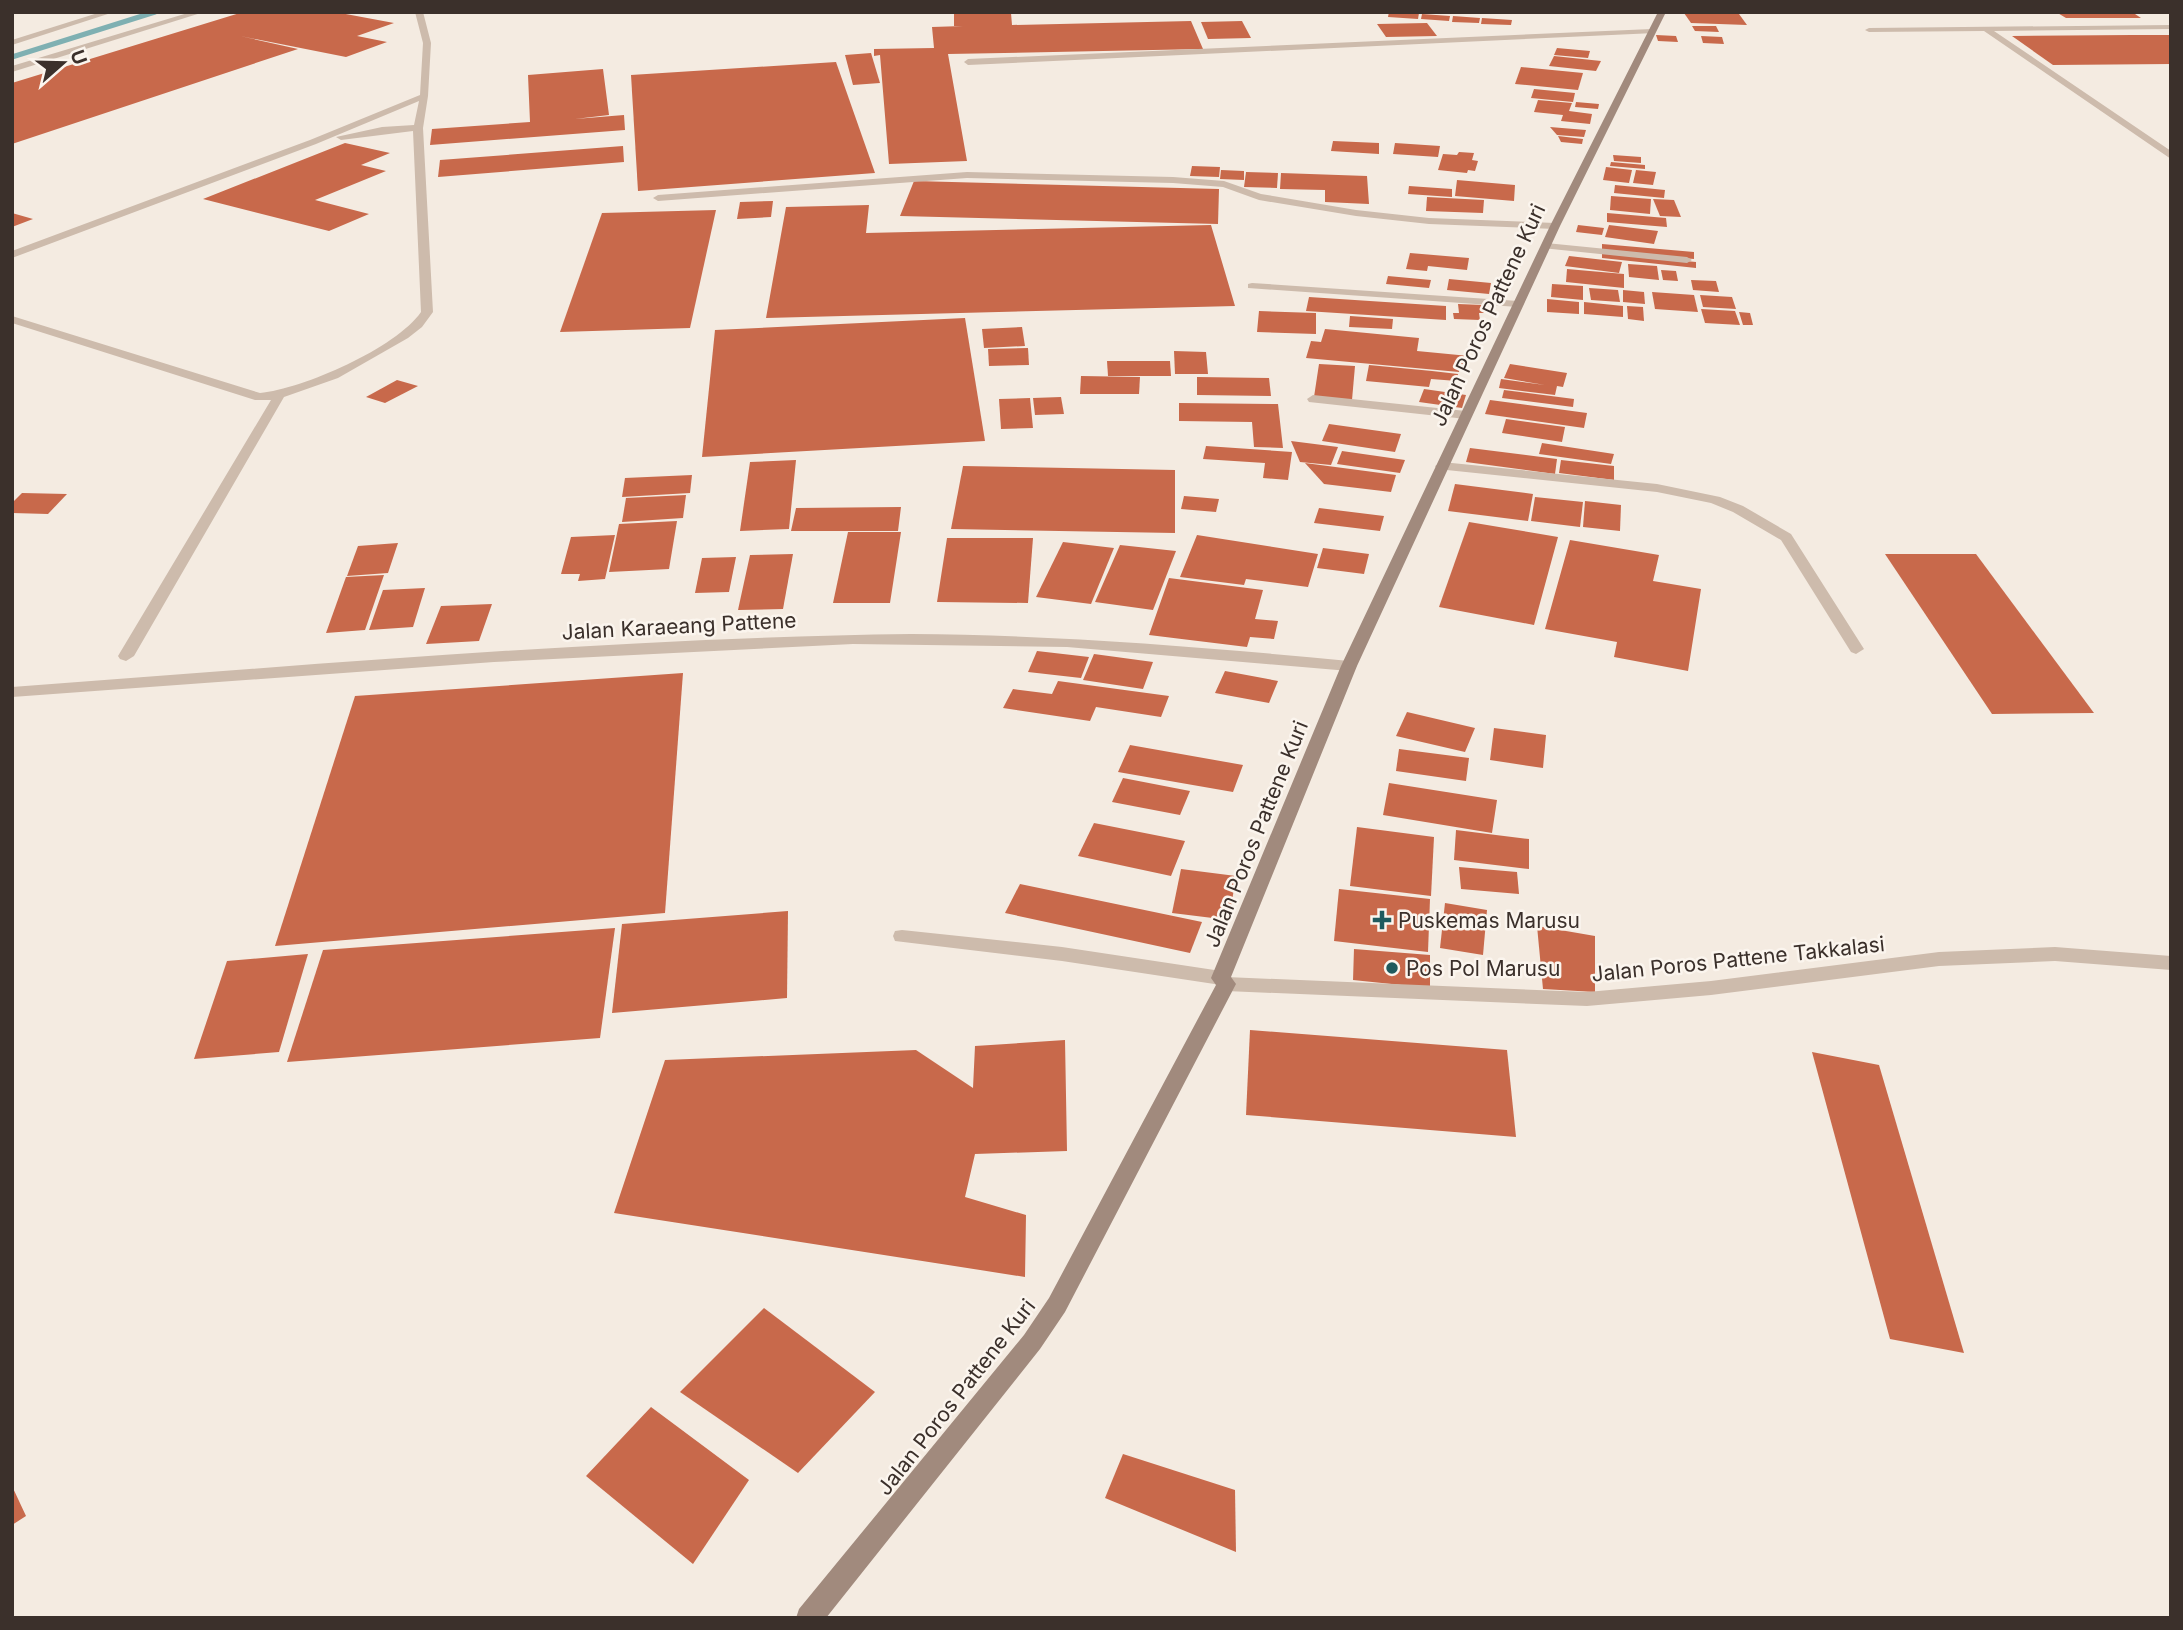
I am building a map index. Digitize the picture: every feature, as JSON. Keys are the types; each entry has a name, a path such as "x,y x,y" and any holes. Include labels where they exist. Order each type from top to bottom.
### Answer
{"street":[{"path":"12,43 110,12"},
{"path":"12,69 200,12"},
{"path":"12,319 247,395 279,396 300,391 404,336 427,312 418,128 424,96 427,43 419,12"},
{"name":"Jalan Poros Pattene Kuri","path":"809,1618 1032,1342 1057,1305 1224,981 1349,666 1555,226 1662,12"},
{"path":"1869,30 2171,27"},
{"path":"1987,30 2171,156"},
{"path":"968,62 1652,31"},
{"path":"12,255 313,142 424,96"},
{"path":"313,142 364,132 418,128"},
{"path":"658,198 967,175 1172,180 1224,184 1259,197 1356,213 1429,221 1555,226"},
{"path":"1546,246 1687,260"},
{"path":"1252,286 1518,304"},
{"path":"126,656 279,396"},
{"path":"1313,399 1466,415"},
{"path":"1442,466 1657,488 1715,500 1738,509 1786,537 1856,649"},
{"name":"Jalan Karaeang Pattene","path":"12,692 306,669 736,642 813,640 1025,640 1226,653 1349,666"},
{"name":"Jalan Poros Pattene Takkalasi","path":"902,936 1062,954 1224,981 1587,999 1711,988 1939,959 2055,954 2171,963"}],"building":[{"path":"243,12 335,12 394,23 357,36 387,42 346,57 240,36 298,49 12,144 12,83"},
{"path":"1389,12 1419,13 1418,19 1388,17"},
{"path":"2056,12 2132,12 2141,18 2066,18"},
{"path":"1011,13 1012,25 1191,21 1203,49 948,54 967,161 889,164 880,55 874,56 874,49 934,48 932,27 963,26 954,26 954,14"},
{"path":"1684,13 1739,14 1747,25 1691,23"},
{"path":"1422,14 1450,16 1449,21 1421,19"},
{"path":"1453,16 1480,18 1479,23 1452,22"},
{"path":"1482,18 1512,20 1511,25 1481,24"},
{"path":"1242,21 1251,38 1208,39 1201,22"},
{"path":"1427,23 1437,36 1386,37 1377,24"},
{"path":"1692,26 1716,26 1719,32 1695,31"},
{"path":"1656,35 1676,36 1678,42 1658,41"},
{"path":"2171,35 2171,64 2053,65 2012,36"},
{"path":"1701,36 1722,37 1724,44 1703,43"},
{"path":"1557,48 1590,51 1588,58 1554,55"},
{"path":"871,53 880,83 853,85 845,55"},
{"path":"1554,56 1601,61 1596,71 1549,66"},
{"path":"836,62 875,173 638,191 631,75"},
{"path":"1521,67 1583,73 1578,90 1515,84"},
{"path":"603,69 609,115 575,119 624,115 625,130 430,145 432,129 530,122 528,75"},
{"path":"1534,89 1575,93 1573,102 1531,98"},
{"path":"1538,100 1572,103 1569,111 1592,114 1590,124 1561,121 1563,115 1534,112"},
{"path":"1576,102 1599,104 1598,109 1575,107"},
{"path":"1550,127 1586,130 1584,137 1557,135"},
{"path":"1558,136 1583,139 1582,144 1561,142"},
{"path":"1333,141 1379,143 1379,154 1331,151"},
{"path":"345,143 390,153 361,165 386,171 315,200 369,214 329,231 203,199"},
{"path":"1395,143 1440,146 1438,157 1393,154"},
{"path":"623,146 624,162 438,177 440,160"},
{"path":"1459,152 1474,153 1472,160 1478,161 1475,171 1468,170 1467,173 1438,170 1443,154 1457,155"},
{"path":"1613,155 1641,157 1641,163 1614,161"},
{"path":"1611,162 1645,165 1645,169 1610,166"},
{"path":"1192,166 1220,167 1219,177 1190,176"},
{"path":"1606,167 1632,170 1629,183 1603,180"},
{"path":"1221,170 1244,171 1244,180 1220,179"},
{"path":"1636,170 1656,172 1653,185 1633,183"},
{"path":"1246,172 1278,173 1277,188 1244,187"},
{"path":"1281,173 1367,176 1369,204 1325,202 1325,190 1280,189"},
{"path":"1457,180 1515,185 1514,201 1455,196"},
{"path":"914,181 1219,189 1218,224 900,216"},
{"path":"1615,185 1665,190 1664,198 1614,193"},
{"path":"1409,186 1452,189 1452,197 1408,194"},
{"path":"1611,196 1651,199 1650,214 1610,210"},
{"path":"1427,197 1484,200 1483,213 1426,211"},
{"path":"1653,199 1674,200 1681,217 1660,216"},
{"path":"773,201 771,217 737,219 740,202"},
{"path":"869,205 866,233 1211,225 1235,306 766,318 786,207"},
{"path":"716,210 690,328 560,332 602,213"},
{"path":"12,213 33,219 12,227"},
{"path":"1607,213 1666,218 1667,227 1607,222"},
{"path":"1578,225 1604,228 1602,235 1576,232"},
{"path":"1609,225 1658,231 1654,244 1605,237"},
{"path":"1602,244 1694,252 1694,259 1602,251"},
{"path":"1410,253 1469,258 1467,270 1428,266 1427,271 1406,269"},
{"path":"1602,253 1696,262 1696,268 1602,258"},
{"path":"1569,256 1622,262 1619,273 1565,266"},
{"path":"1628,264 1657,266 1659,280 1629,277"},
{"path":"1567,269 1624,274 1624,288 1566,282"},
{"path":"1661,270 1676,271 1678,281 1663,280"},
{"path":"1388,276 1431,280 1429,288 1386,284"},
{"path":"1449,279 1491,283 1489,294 1447,290"},
{"path":"1691,280 1716,281 1719,292 1693,290"},
{"path":"1552,284 1583,286 1583,300 1551,297"},
{"path":"1589,288 1618,290 1620,302 1591,300"},
{"path":"1623,290 1644,292 1645,304 1623,302"},
{"path":"1652,292 1694,295 1698,312 1655,309"},
{"path":"1700,295 1732,297 1736,309 1703,307"},
{"path":"1309,297 1446,306 1446,320 1306,311"},
{"path":"1547,299 1579,302 1579,314 1547,312"},
{"path":"1584,302 1623,306 1623,317 1584,314"},
{"path":"1458,304 1483,305 1484,313 1479,313 1480,320 1454,319 1453,313 1459,313"},
{"path":"1627,306 1643,307 1644,321 1628,319"},
{"path":"1701,309 1735,311 1740,325 1705,323"},
{"path":"1259,311 1316,313 1316,334 1257,332"},
{"path":"1739,312 1750,313 1753,325 1743,325"},
{"path":"1350,316 1393,319 1392,329 1349,327"},
{"path":"965,318 985,441 702,457 715,330"},
{"path":"1022,327 1025,346 984,348 982,329"},
{"path":"1325,329 1419,338 1417,351 1469,356 1468,365 1460,364 1459,372 1306,358 1311,341 1321,342"},
{"path":"1028,348 1029,365 989,366 988,349"},
{"path":"1174,351 1206,352 1208,374 1175,374"},
{"path":"1107,361 1170,361 1171,376 1108,376"},
{"path":"1319,364 1355,366 1352,400 1314,397"},
{"path":"1510,364 1567,373 1563,387 1557,386 1555,395 1499,388 1501,379 1545,385 1504,378"},
{"path":"1369,365 1458,374 1457,381 1431,379 1429,387 1366,381"},
{"path":"1081,376 1140,377 1139,394 1080,394"},
{"path":"1197,377 1269,378 1271,396 1197,395"},
{"path":"397,380 418,386 385,403 366,397"},
{"path":"1424,389 1466,395 1462,408 1419,402"},
{"path":"1504,390 1574,399 1573,407 1502,398"},
{"path":"1061,397 1064,414 1035,415 1033,398"},
{"path":"1030,398 1033,428 1001,429 999,399"},
{"path":"1490,400 1587,413 1584,428 1485,414"},
{"path":"1179,403 1278,404 1283,448 1254,447 1252,422 1179,421"},
{"path":"1506,419 1565,427 1562,442 1502,433"},
{"path":"1329,424 1401,434 1395,452 1322,441"},
{"path":"1291,441 1338,447 1331,465 1300,462"},
{"path":"1542,443 1614,454 1611,464 1539,454"},
{"path":"1206,446 1292,452 1288,480 1263,478 1265,463 1203,459"},
{"path":"1470,448 1557,459 1555,474 1466,462"},
{"path":"1342,451 1405,460 1400,473 1337,464"},
{"path":"796,460 789,529 740,531 750,462"},
{"path":"1561,460 1614,466 1614,480 1559,473"},
{"path":"1305,463 1396,475 1391,492 1324,484"},
{"path":"963,466 1175,470 1175,533 951,529"},
{"path":"692,475 690,493 622,497 625,478"},
{"path":"1455,484 1533,494 1528,521 1448,511"},
{"path":"22,493 67,494 48,514 12,513 12,503"},
{"path":"686,495 683,518 622,522 626,498"},
{"path":"1184,496 1219,499 1216,512 1181,509"},
{"path":"1535,497 1583,502 1580,527 1531,521"},
{"path":"1585,501 1621,505 1620,531 1583,527"},
{"path":"901,507 898,531 791,531 796,508"},
{"path":"1319,508 1384,516 1380,531 1314,523"},
{"path":"677,521 669,569 609,572 619,524"},
{"path":"1469,522 1558,537 1534,625 1439,607"},
{"path":"848,532 901,532 890,603 833,603"},
{"path":"615,535 605,579 578,581 580,574 561,574 571,537"},
{"path":"1197,535 1318,554 1308,587 1246,579 1244,585 1180,577"},
{"path":"947,538 1033,538 1028,603 937,602"},
{"path":"1570,540 1659,555 1653,581 1701,589 1688,671 1614,657 1617,642 1545,629"},
{"path":"1063,542 1114,548 1091,604 1036,597"},
{"path":"398,543 388,573 347,576 358,546"},
{"path":"1120,545 1176,551 1153,610 1095,602"},
{"path":"1323,548 1369,554 1364,574 1317,568"},
{"path":"793,554 783,609 738,610 750,555"},
{"path":"1885,554 1976,554 2094,713 1992,714"},
{"path":"736,557 729,592 695,593 702,558"},
{"path":"384,575 365,630 326,633 346,577"},
{"path":"1169,578 1263,590 1255,619 1278,621 1274,639 1250,637 1247,647 1149,635"},
{"path":"425,588 413,627 369,630 383,590"},
{"path":"492,604 479,641 426,644 441,606"},
{"path":"1037,651 1089,657 1081,678 1028,672"},
{"path":"1094,654 1153,662 1143,689 1083,680"},
{"path":"1225,671 1278,681 1269,703 1215,693"},
{"path":"683,673 665,913 275,946 355,696"},
{"path":"1058,681 1169,696 1161,717 1096,707 1090,721 1003,708 1013,689 1052,694"},
{"path":"1407,712 1475,728 1465,752 1396,736"},
{"path":"1494,728 1546,735 1543,768 1490,760"},
{"path":"1130,745 1243,765 1233,792 1118,772"},
{"path":"1399,749 1469,758 1466,781 1396,771"},
{"path":"1123,778 1190,791 1180,815 1112,802"},
{"path":"1389,783 1497,800 1492,833 1383,815"},
{"path":"1094,823 1185,841 1171,876 1078,856"},
{"name":"Puskemas Marusu","path":"1357,827 1434,837 1431,896 1350,886"},
{"path":"1456,830 1529,839 1529,869 1454,860"},
{"path":"1459,867 1517,872 1519,894 1461,889"},
{"path":"1181,869 1236,876 1229,920 1172,913"},
{"path":"1020,884 1202,922 1190,953 1005,913"},
{"name":"Puskemas Marusu","path":"1339,889 1430,899 1428,952 1334,941"},
{"path":"1445,903 1487,910 1483,955 1440,948"},
{"path":"788,911 787,998 612,1013 622,924"},
{"path":"1537,926 1595,936 1595,992 1543,989"},
{"path":"615,928 600,1038 287,1062 323,950"},
{"name":"Pos Pol Marusu","path":"1354,949 1430,955 1430,988 1353,980"},
{"path":"308,954 279,1052 194,1059 227,961"},
{"path":"1250,1030 1507,1050 1516,1137 1246,1115"},
{"path":"1065,1040 1067,1151 975,1154 965,1197 1026,1215 1025,1277 614,1213 665,1060 916,1050 973,1088 975,1046"},
{"path":"1812,1052 1879,1065 1964,1353 1890,1339"},
{"path":"764,1308 875,1392 798,1473 680,1392"},
{"path":"651,1407 749,1480 693,1564 586,1476"},
{"path":"1123,1454 1235,1490 1236,1552 1105,1498"},
{"path":"12,1486 26,1516 12,1525"}],"waterway":[{"path":"12,57 155,12"}],"place":[{"name":"Puskemas Marusu","path":"1382,920"},
{"name":"Pos Pol Marusu","path":"1392,968"}]}
